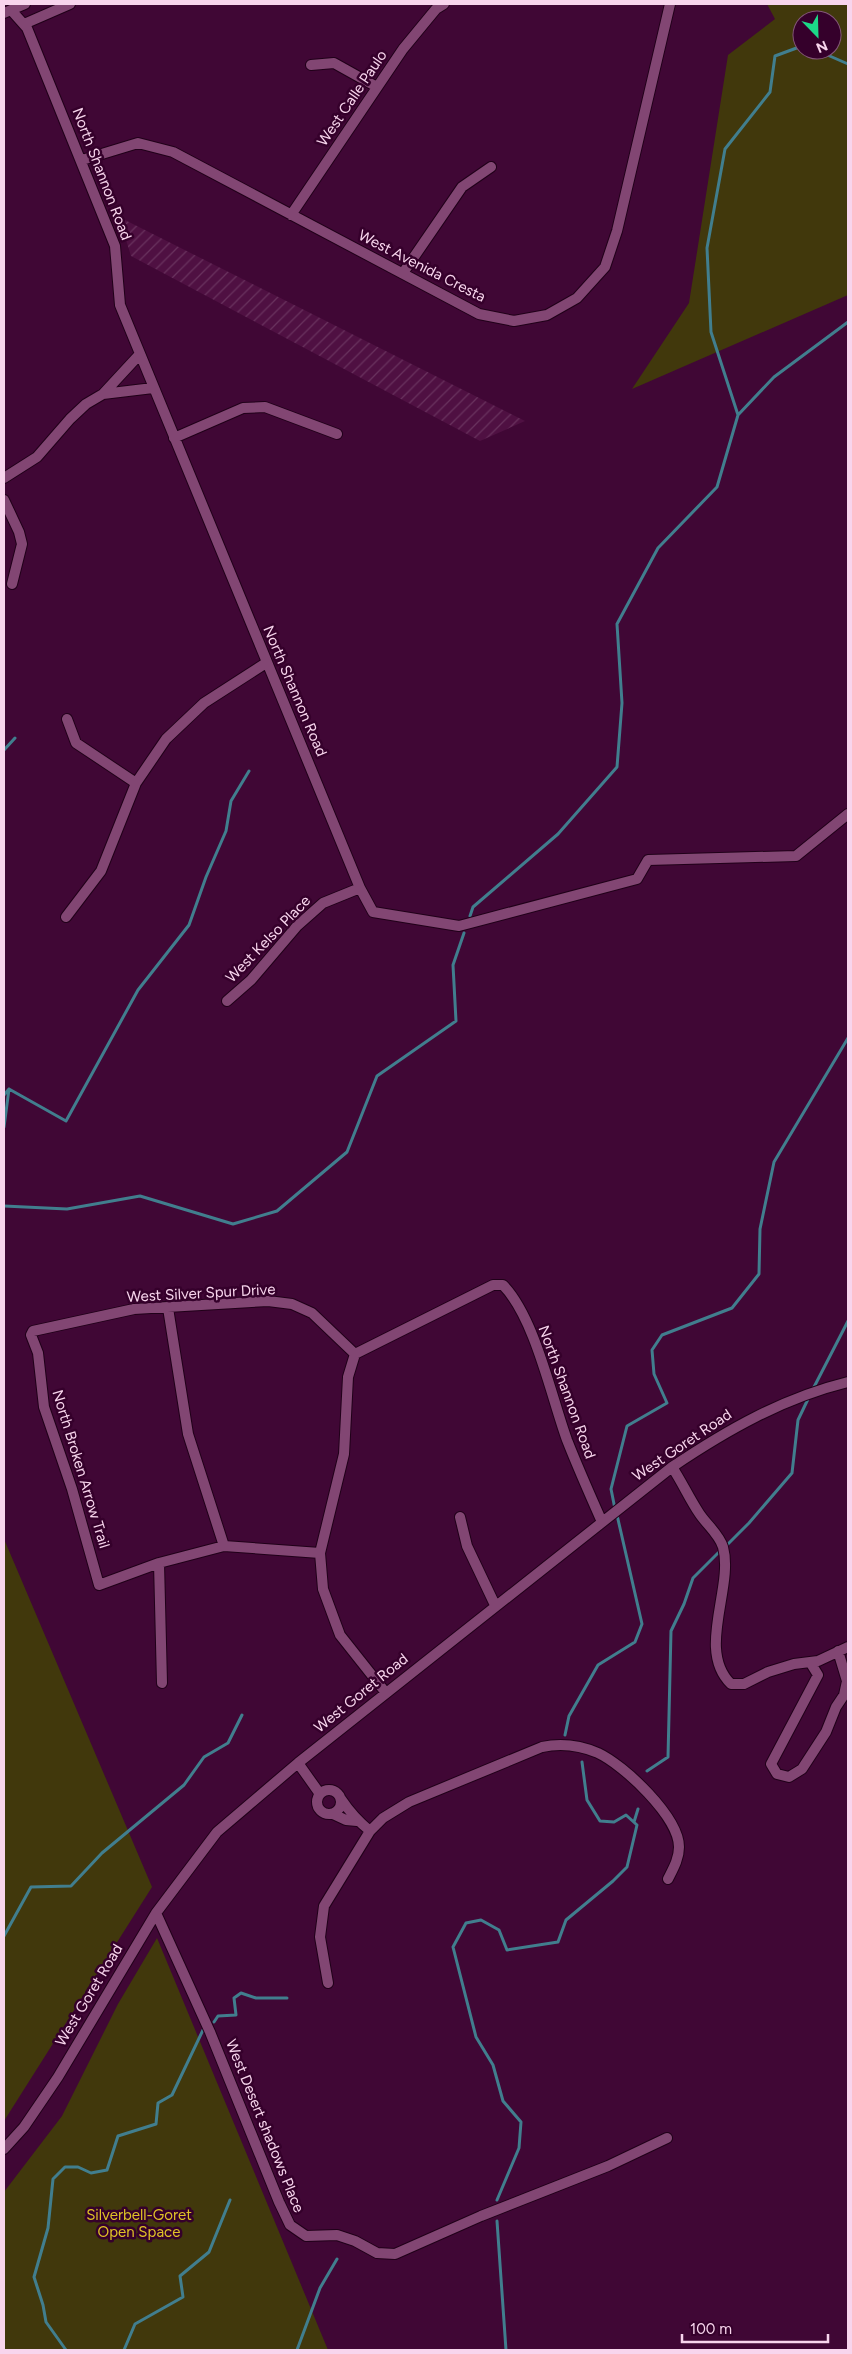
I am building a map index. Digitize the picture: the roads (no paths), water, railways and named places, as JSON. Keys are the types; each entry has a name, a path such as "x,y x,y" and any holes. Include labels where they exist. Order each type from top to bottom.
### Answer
{"street":[{"path":"7,11 25,4"},
{"path":"24,24 70,4"},
{"name":"West Calle Paulo","path":"292,215 406,44 436,9 444,4"},
{"name":"West Avenida Cresta","path":"82,160 138,144 173,152 479,314 514,320 547,315 577,298 604,266 617,231 670,4"},
{"name":"North Shannon Road","path":"7,11 24,24 82,160 115,246 120,305 266,663 360,888 373,912 459,926 637,879 648,860 796,856 848,814"},
{"path":"311,65 334,63 377,87"},
{"path":"403,273 462,187 492,167"},
{"path":"4,478 37,457 70,419 86,404 103,394 140,354"},
{"path":"103,394 153,388"},
{"path":"174,438 243,408 265,407 337,434"},
{"path":"4,500 19,532 22,544 12,584"},
{"path":"66,917 102,871 136,783 166,739 204,702 266,663"},
{"path":"67,719 76,743 136,783"},
{"name":"West Kelso Place","path":"227,1001 251,980 297,926 323,903 360,888"},
{"name":"North Shannon Road","path":"355,1354 493,1285 503,1285 510,1292 532,1337 567,1440 602,1522"},
{"name":"West Silver Spur Drive","path":"33,1331 134,1310 268,1301 292,1304 312,1313 355,1354"},
{"path":"168,1308 188,1434 224,1546"},
{"name":"North Broken Arrow Trail","path":"33,1331 32,1340 38,1353 44,1407 72,1489 99,1585 159,1563"},
{"path":"355,1354 348,1378 344,1454 320,1553 323,1589 340,1636 386,1693"},
{"name":"West Goret Road","path":"4,2149 24,2127 58,2077 156,1913 217,1832 298,1763 495,1605 672,1467 752,1417 828,1387 848,1382"},
{"path":"672,1467 699,1513 722,1546 725,1572 717,1617 717,1657 722,1675 731,1684 744,1684 786,1666 810,1662 818,1662 843,1649 847,1681 844,1695 836,1707 826,1732 802,1770 789,1777 777,1774 771,1764 818,1675 810,1662"},
{"path":"460,1517 467,1546 495,1605"},
{"path":"162,1683 159,1563 224,1546 320,1553"},
{"path":"328,1983 320,1937 324,1906 370,1831 383,1818 409,1802 533,1750 560,1743 581,1747 600,1754 650,1795 664,1810 674,1827 679,1846 676,1862 668,1879"},
{"path":"298,1763 320,1794"},
{"path":"356,1821 354,1814 333,1791 325,1791 320,1794 317,1799 318,1806 323,1813 356,1821 370,1831"},
{"path":"332,1814 340,1808 341,1799"},
{"name":"West Desert shadows Place","path":"156,1913 210,2032 279,2202 290,2225 306,2236 337,2235 355,2241 377,2253 395,2254 481,2216 608,2166 667,2138"}],"waterway":[{"path":"470,916 473,907 558,834 617,767 622,703 617,624 658,548 717,487 738,415 711,332 707,248 725,149 770,92 775,56 792,50"},
{"path":"839,60 848,64"},
{"path":"738,415 774,377 848,322"},
{"path":"4,750 15,738"},
{"path":"9,1089 66,1121 138,990 189,925 206,877 226,831 231,801 249,771"},
{"path":"4,1206 67,1209 140,1196 233,1224 277,1211 347,1152 377,1076 456,1021 453,965 464,933"},
{"path":"615,1509 611,1489 627,1426 667,1403 654,1374 652,1350 662,1335 732,1308 759,1274 760,1229 774,1162 848,1038"},
{"path":"4,1095 9,1089 4,1127"},
{"path":"813,1389 848,1321"},
{"path":"725,1547 749,1523 792,1473 798,1420 809,1397"},
{"path":"565,1735 569,1716 598,1665 635,1642 642,1624 617,1515"},
{"path":"647,1771 668,1757 671,1631 684,1604 693,1578 720,1551"},
{"path":"4,1936 31,1887 71,1886 102,1853 184,1785 204,1757 228,1743 242,1715"},
{"path":"497,2200 519,2148 521,2122 503,2101 493,2065 476,2037 453,1947 466,1923 481,1920 499,1930 507,1950 558,1942 566,1920 627,1867 637,1825 626,1815 614,1822 600,1821 587,1800 582,1762"},
{"path":"634,1822 638,1809"},
{"path":"214,2022 218,2016 236,2015 234,1998 241,1993 256,1998 287,1998"},
{"path":"66,2350 46,2322 34,2277 48,2228 53,2179 65,2167 78,2167 91,2173 107,2170 118,2136 156,2124 158,2103 172,2095 203,2030"},
{"path":"124,2350 135,2324 183,2297 180,2276 209,2252 230,2200"},
{"path":"497,2221 506,2350"},
{"path":"297,2350 320,2288 337,2259"}],"park label":[{"name":"Silverbell-Goret Open Space","path":"139,2224"}]}
